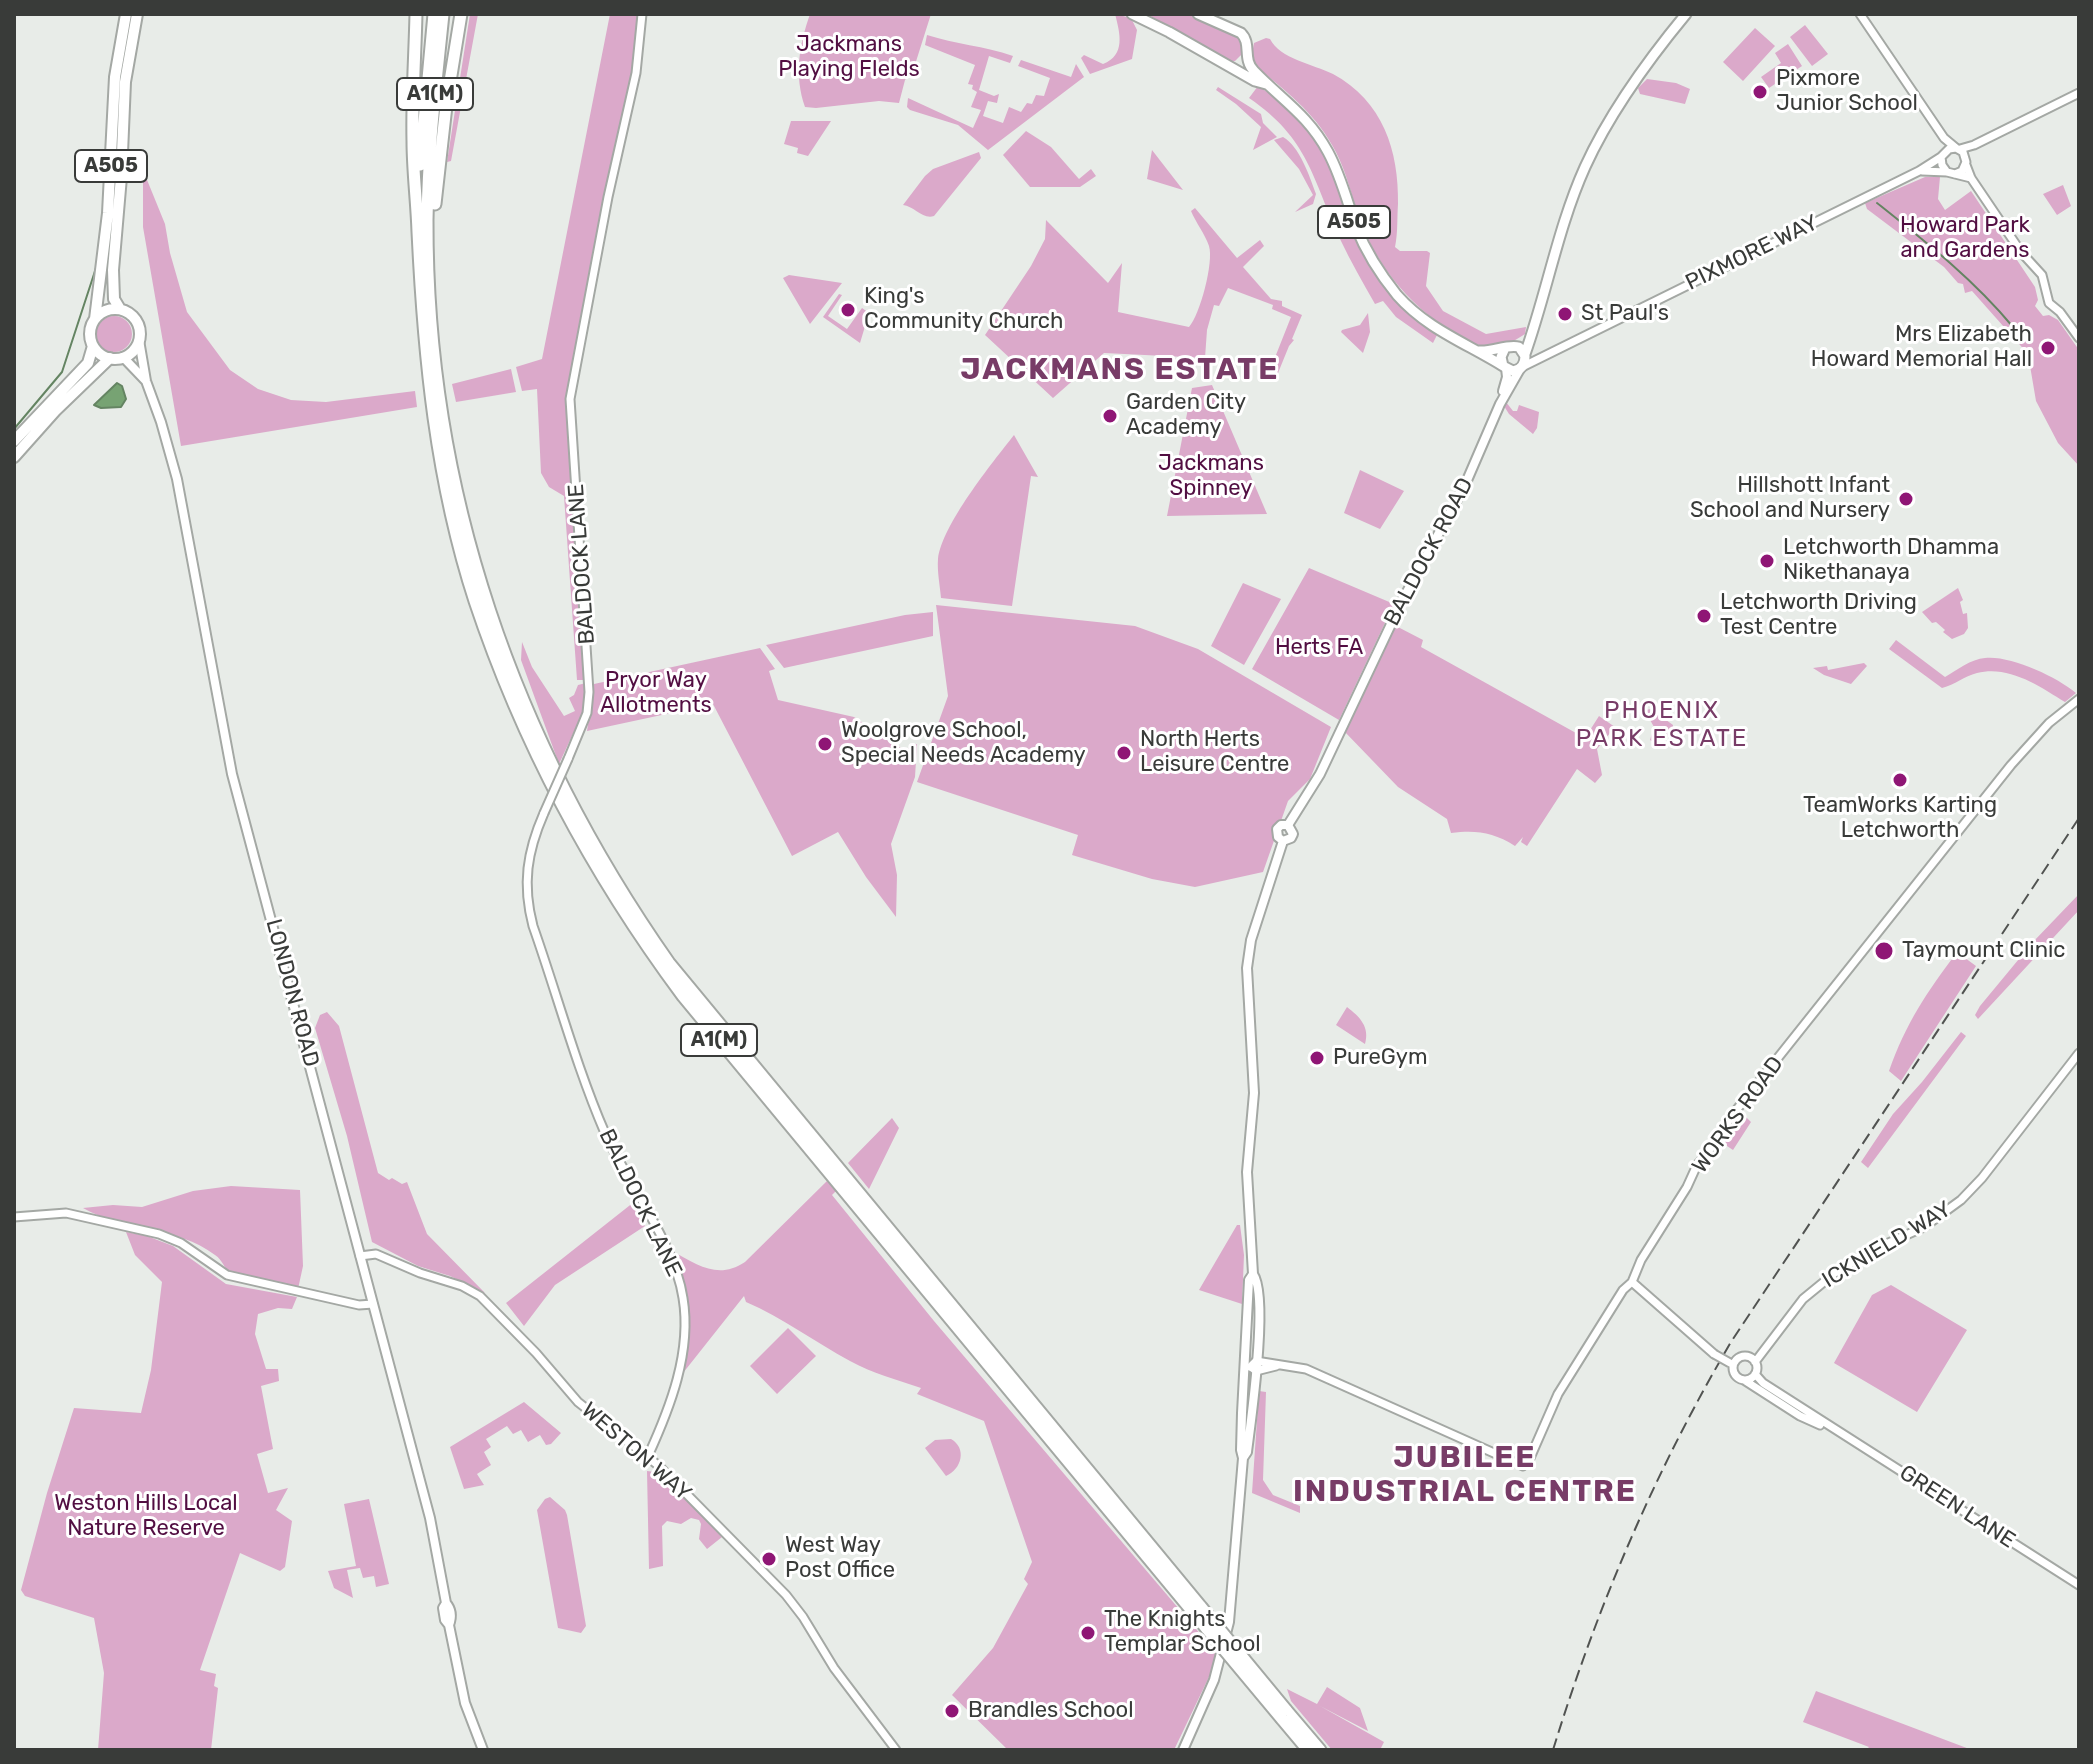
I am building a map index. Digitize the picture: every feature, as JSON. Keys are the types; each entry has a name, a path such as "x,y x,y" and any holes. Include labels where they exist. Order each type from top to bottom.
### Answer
{"highway":[{"name":"A505","path":"95,319 108,213 115,77 126,14"},
{"name":"A505","path":"120,309 114,299 113,270 125,82 137,14"},
{"path":"416,14 413,140 418,230"},
{"name":"A1(M)","path":"434,14 421,139 418,230 429,389 445,482 475,600 513,704 548,780 584,848 641,940 683,996 1207,1629 1320,1750"},
{"name":"A1(M)","path":"443,14 429,174 428,268 436,375 454,482 484,598 535,731 596,850 648,932 706,1009 1201,1607 1308,1750"},
{"path":"428,268 441,140 461,14"},
{"path":"14,441 88,363 93,346 90,332 95,319 106,311 120,309 138,324 136,347 123,357 110,358 93,346"},
{"path":"14,457 55,411 110,358"}],"main road":[{"path":"1132,14 1232,67 1247,55 1246,38 1241,33 1198,14"},
{"path":"1532,329 1508,347 1501,357 1504,367 1513,371 1521,368 1585,166 1638,78 1686,14"},
{"name":"A505","path":"1247,55 1248,64 1266,84 1301,113 1327,150 1341,178 1357,229 1382,275 1398,295 1424,320 1451,339 1504,367"},
{"name":"A505","path":"1232,67 1266,84"},
{"name":"LONDON ROAD","path":"139,340 146,381 177,479 232,774 430,1518 446,1603 450,1607 452,1618 449,1625 464,1699 483,1750"},
{"path":"1474,350 1519,347 1525,355"},
{"name":"LONDON ROAD","path":"123,357 146,381"},
{"name":"BALDOCK ROAD","path":"1252,1366 1258,1280 1253,1274 1247,1172 1254,1093 1247,968 1251,940 1283,841 1277,835 1277,829 1288,825 1320,774 1402,601 1474,466 1500,404 1506,384 1504,367"},
{"name":"BALDOCK ROAD","path":"1500,404 1521,368"},
{"path":"1183,1750 1214,1680 1229,1622 1243,1458 1241,1450 1252,1366"}],"street":[{"name":"BALDOCK LANE","path":"642,14 636,73 608,197 570,399 589,692 587,713 544,813 527,865 527,898 533,926 593,1103 671,1259 683,1296 686,1332 677,1379 648,1456"},
{"path":"1860,14 1944,138 1958,149 1971,178 2021,252 2042,275 2049,303 2060,312 2079,338"},
{"path":"1958,149 1974,145 2079,93"},
{"path":"1944,138 1942,165 1951,173 1966,162 1974,145"},
{"name":"PIXMORE WAY","path":"1521,368 1958,149"},
{"name":"PIXMORE WAY","path":"1919,171 1971,178"},
{"name":"PIXMORE WAY","path":"1525,355 1543,357"},
{"name":"WORKS ROAD","path":"1252,1366 1301,1368 1318,1374 1523,1466 1530,1458 1558,1394 1623,1290 1632,1282 1639,1264 1687,1187 1697,1165 1734,1113 2030,742 2079,699"},
{"name":"ICKNIELD WAY","path":"1755,1362 1803,1299 1836,1272 1875,1249 1924,1227 1961,1200 2000,1156 2079,1053"},
{"path":"14,1217 66,1213 129,1227 168,1237 227,1275 359,1305 373,1304"},
{"name":"WESTON WAY","path":"360,1256 376,1254 475,1292 536,1353 578,1402 648,1456 786,1595 834,1668 896,1750"},
{"name":"GREEN LANE","path":"1632,1282 1714,1354 1732,1364 1736,1375 1800,1416 1833,1430"},
{"path":"1732,1364 1744,1356 1755,1362 1755,1374 1744,1380"},
{"name":"GREEN LANE","path":"1755,1374 1763,1383 1833,1430 2079,1585"}],"green space":[{"path":"470,14 478,14 451,161 447,162"},
{"path":"610,14 640,14 632,83 567,395 586,680 577,680 564,496 549,487 541,473 537,389 522,391 516,367 542,359"},
{"name":"Jackmans Playing FIelds","path":"810,14 931,14 899,103 879,101 805,107 799,60"},
{"path":"1115,14 1131,18 1137,30 1132,59 1090,74 1081,58 1084,55 1103,64 1118,49 1120,43"},
{"path":"1147,14 1190,14 1243,38 1244,52 1235,61 1228,61"},
{"path":"1805,25 1828,54 1812,66 1790,37"},
{"path":"1755,28 1775,46 1743,81 1723,62"},
{"path":"927,35 1013,56 1010,63 989,56 979,90 994,96 999,94 997,103 988,101 983,116 1003,123 1009,107 1021,112 1027,103 1032,104 1036,95 1044,96 1050,78 1018,66 1021,60 1071,77 1076,64 1084,77 988,150 958,125 907,107 908,98 973,128 981,110 971,107 977,92 972,89 973,85 968,84 975,65 925,45"},
{"path":"1266,38 1281,52 1333,74 1350,85 1376,113 1391,147 1398,184 1395,247 1400,251 1430,253 1426,286 1443,311 1486,334 1526,327 1525,334 1506,344 1480,345 1462,338 1435,320 1406,294 1371,245 1332,145 1307,112 1251,59 1254,43"},
{"path":"1788,44 1802,66 1769,88 1761,77 1781,63 1775,53"},
{"path":"1647,79 1676,83 1690,89 1685,104 1640,94 1638,88"},
{"path":"1258,86 1292,112 1316,140 1334,173 1373,270 1398,300 1437,335 1433,343 1396,317 1383,301 1375,304 1344,248 1315,178 1297,145 1269,113 1249,98"},
{"path":"1218,87 1261,114 1263,123 1277,137 1253,150 1261,127 1216,90"},
{"path":"791,121 831,121 808,156 797,153 798,148 784,144"},
{"path":"1026,131 1051,147 1079,179 1091,169 1096,176 1080,187 1030,187 1003,155"},
{"path":"1283,137 1299,154 1316,194 1313,204 1295,212 1313,195 1299,169 1274,140"},
{"path":"1152,150 1183,190 1147,179"},
{"path":"979,152 981,158 934,216 926,216 903,205 933,169"},
{"path":"143,170 165,224 187,312 230,370 258,389 291,400 326,402 415,391 417,407 181,446 143,227"},
{"name":"Howard Park and Gardens","path":"1925,177 1940,177 1938,199 1945,210 1971,191 2035,287 2038,300 2035,306 2043,316 2049,315 2058,320 2079,350 2079,466 2058,443 2036,401 2028,354 1972,291 1965,293 1963,284 1958,283 1944,267 1867,209 1865,203"},
{"path":"2063,185 2071,206 2057,215 2043,194"},
{"path":"1195,208 1237,258 1260,240 1264,246 1243,267 1271,299 1282,301 1282,306 1302,315 1278,373 1270,370 1291,317 1272,309 1273,305 1228,288 1219,306 1214,305 1207,330 1205,358 1104,353 1053,398 985,335 1031,266 1045,239 1046,220 1108,283 1122,263 1118,312 1189,327 1201,300 1210,264 1209,246 1191,211"},
{"path":"789,275 842,283 810,324 783,278"},
{"path":"839,294 842,295 828,316 847,329 862,308 869,313 860,343 823,317"},
{"path":"1368,313 1370,332 1363,353 1341,332 1360,325"},
{"path":"114,316 127,321 132,334 127,347 114,352 101,347 96,334 101,321"},
{"path":"511,369 516,392 456,402 452,384"},
{"name":"Jackmans Spinney","path":"1212,385 1267,514 1167,516 1192,388"},
{"path":"1506,402 1513,411 1517,411 1519,405 1539,412 1533,434 1509,414 1504,406"},
{"path":"1014,435 1038,477 1031,476 1012,606 941,598 938,559 948,529"},
{"path":"1360,470 1404,491 1380,529 1344,513"},
{"name":"Herts FA","path":"1309,568 1394,604 1339,720 1252,669"},
{"path":"1243,583 1281,599 1244,665 1211,646"},
{"path":"1958,588 1963,600 1960,602 1963,614 1967,613 1968,628 1964,634 1952,639 1922,612"},
{"name":"North Herts Leisure Centre","path":"936,605 1135,626 1198,649 1331,727 1310,779 1288,801 1263,872 1195,887 1152,879 1072,855 1078,835 917,782 948,696"},
{"path":"933,612 933,636 784,668 766,645 905,615"},
{"path":"1396,626 1423,640 1421,647 1585,738 1599,716 1615,727 1597,749 1602,775 1595,783 1577,769 1527,846 1521,842 1523,837 1515,846 1484,833 1451,833 1447,819 1398,787 1344,731 1388,629 1393,632"},
{"path":"1896,640 1945,677 1975,660 1995,658 2032,668 2076,693 2065,702 2023,678 1989,671 1972,674 1942,688 1889,649"},
{"path":"522,642 532,667 564,716 575,711 569,698 574,695 578,685 586,683 583,712 559,764 521,660"},
{"name":"Pryor Way Allotments","path":"760,648 775,669 769,671 778,700 854,717 904,750 917,744 915,777 891,844 897,875 896,917 838,832 792,856 713,704 587,731 594,684"},
{"path":"1864,663 1867,666 1851,684 1813,668 1827,666 1828,670"},
{"path":"1651,709 1673,725 1661,747 1650,740 1654,727 1640,711"},
{"path":"2079,894 2079,910 1978,1019 1975,1015 1980,1006 2033,942"},
{"path":"1957,952 1976,966 1901,1081 1889,1071 1896,1054 1918,1008"},
{"path":"1347,1007 1363,1023 1365,1044 1336,1025"},
{"path":"327,1012 339,1026 378,1173 389,1180 392,1178 402,1184 407,1182 427,1234 485,1293 450,1276 418,1266 372,1242 347,1136 315,1028 320,1015"},
{"path":"1961,1032 1966,1036 1868,1168 1861,1162 1893,1114"},
{"path":"1742,1113 1751,1122 1733,1150 1721,1142"},
{"path":"892,1118 899,1128 869,1189 848,1163"},
{"path":"827,1181 836,1191 832,1195 934,1321 1219,1656 1174,1750 1008,1750 952,1695 993,1648 1028,1584 1024,1579 1032,1562 984,1421 917,1394 921,1388 850,1361 746,1302 744,1296 683,1373 688,1342 688,1311 683,1280 672,1251 708,1268 726,1270 735,1267 745,1262"},
{"path":"231,1186 300,1190 303,1266 298,1289 231,1274 218,1257 200,1246 167,1233 115,1221 83,1208 113,1205 142,1207 193,1191"},
{"path":"634,1202 645,1226 555,1285 524,1326 506,1303"},
{"path":"1237,1225 1240,1225 1244,1255 1242,1304 1199,1290"},
{"name":"Weston Hills Local Nature Reserve","path":"126,1232 173,1246 226,1284 297,1297 292,1309 278,1308 258,1314 255,1334 266,1369 278,1369 279,1381 261,1386 273,1449 257,1454 268,1493 288,1488 276,1510 292,1521 285,1567 280,1571 240,1553 200,1670 216,1674 214,1686 218,1688 211,1750 98,1750 104,1673 94,1618 25,1596 21,1590 74,1408 141,1413 151,1370 162,1282 135,1255"},
{"path":"1891,1285 1967,1330 1917,1412 1834,1363 1872,1295"},
{"path":"788,1328 816,1356 777,1394 750,1366"},
{"path":"1259,1391 1266,1392 1263,1480 1273,1495 1300,1506 1300,1513 1252,1493"},
{"path":"524,1402 561,1433 546,1445 540,1435 528,1442 521,1430 513,1434 507,1426 486,1439 491,1447 484,1452 491,1465 477,1474 484,1485 464,1489 450,1447"},
{"path":"951,1439 961,1453 956,1469 946,1476 925,1448 935,1440"},
{"path":"647,1471 656,1473 676,1488 722,1537 707,1549 699,1539 699,1520 691,1518 681,1524 667,1521 662,1526 663,1566 649,1569"},
{"path":"550,1497 567,1515 586,1626 581,1633 558,1628 537,1510"},
{"path":"369,1499 389,1584 376,1587 374,1576 363,1578 360,1568 347,1570 353,1598 334,1588 328,1571 356,1566 344,1504"},
{"path":"1327,1687 1360,1708 1368,1731 1320,1706 1384,1742 1380,1750 1332,1750 1291,1701 1287,1689 1317,1704"},
{"path":"1816,1691 1972,1750 1866,1750 1869,1747 1803,1722"}],"shaded area":[{"path":"117,383 122,386 126,399 121,407 101,408 94,405"}],"waterway":[{"path":"1877,203 1965,277 2013,327"},
{"path":"14,429 62,372 96,268"}],"railway":[{"path":"1553,1750 1589,1644 1630,1541 1703,1391 1731,1342 2079,818"}],"place":[{"name":"Pixmore Junior School","path":"1760,92"},
{"name":"King's Community Church","path":"848,310"},
{"name":"St Paul's","path":"1565,314"},
{"name":"Mrs Elizabeth Howard Memorial Hall","path":"2048,348"},
{"name":"Garden City Academy","path":"1110,416"},
{"name":"Hillshott Infant School and Nursery","path":"1906,499"},
{"name":"Letchworth Dhamma Nikethanaya","path":"1767,561"},
{"name":"Letchworth Driving Test Centre","path":"1704,616"},
{"name":"Woolgrove School, Special Needs Academy","path":"825,744"},
{"name":"North Herts Leisure Centre","path":"1124,753"},
{"name":"TeamWorks Karting Letchworth","path":"1900,780"},
{"name":"Taymount Clinic","path":"1884,951"},
{"name":"PureGym","path":"1317,1058"},
{"name":"West Way Post Office","path":"769,1559"},
{"name":"The Knights Templar School","path":"1088,1633"},
{"name":"Brandles School","path":"952,1711"}],"district":[{"name":"JACKMANS ESTATE","path":"1120,370"},
{"name":"PHOENIX PARK ESTATE","path":"1662,725"},
{"name":"JUBILEE INDUSTRIAL CENTRE","path":"1465,1475"}]}
